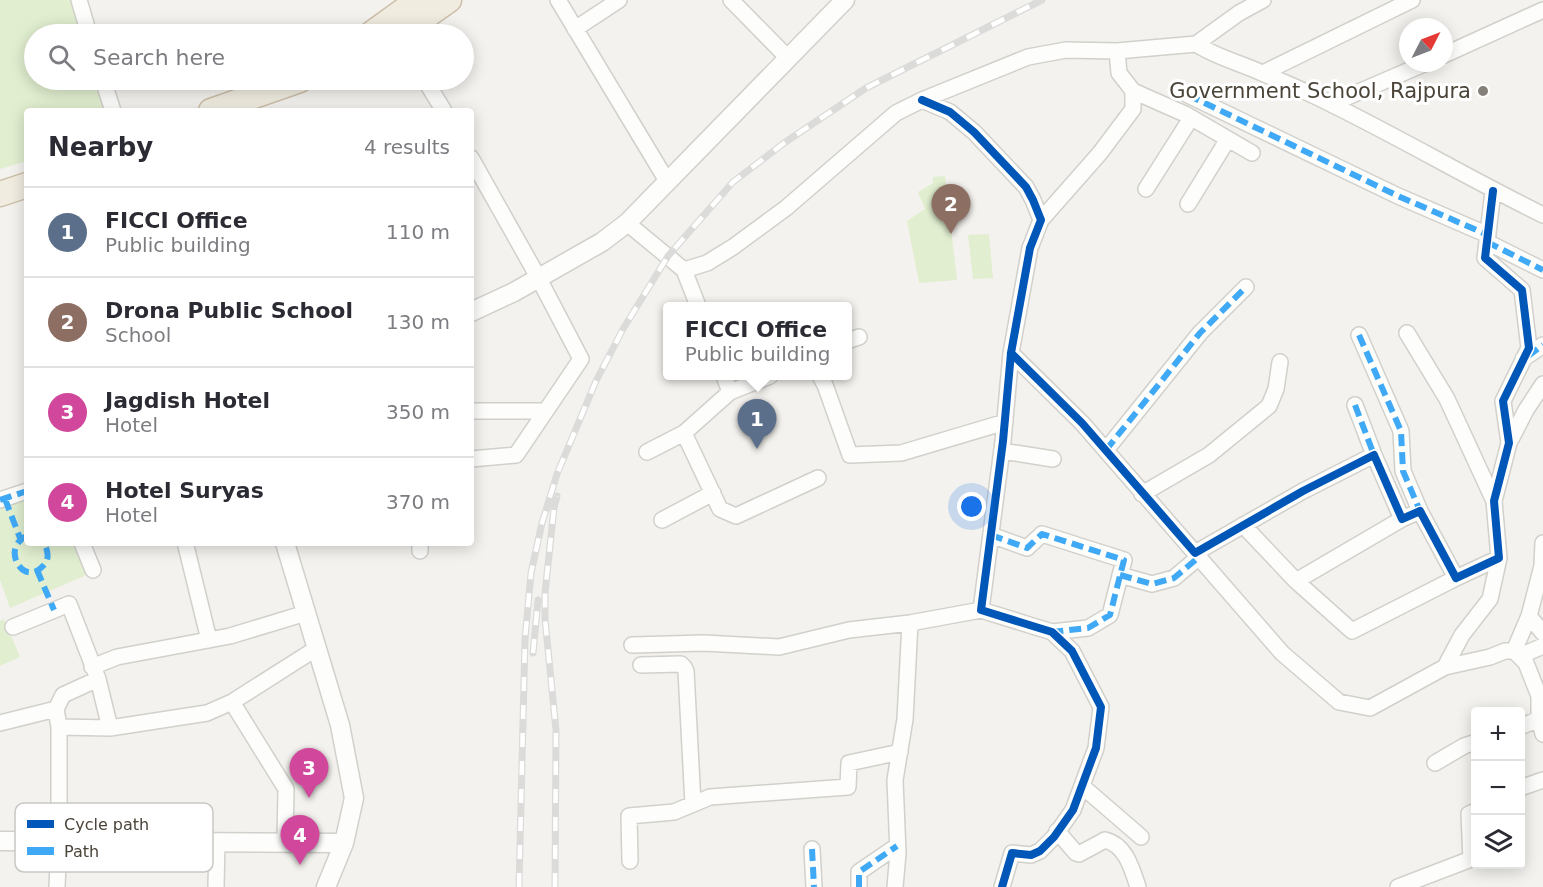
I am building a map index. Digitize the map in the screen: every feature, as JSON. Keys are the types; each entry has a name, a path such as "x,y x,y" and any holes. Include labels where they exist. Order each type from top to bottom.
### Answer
{"highway":[{"path":"385,24 418,0"},
{"path":"416,24 449,0"},
{"path":"220,108 271,90"},
{"path":"0,180 24,172"},
{"path":"0,194 24,186"}],"street":[{"path":"79,0 86,24"},
{"path":"558,0 667,181"},
{"path":"576,29 619,0"},
{"path":"731,0 788,58"},
{"path":"684,270 707,263 733,247 786,208 896,113 922,100 1028,57 1066,50 1117,51 1196,44 1239,12 1263,0"},
{"path":"1263,73 1412,0"},
{"path":"474,311 514,292 602,242 627,223 841,2"},
{"path":"1453,51 1543,10"},
{"path":"1196,44 1331,104 1422,150 1493,191 1543,215"},
{"path":"1117,51 1119,73 1133,91 1191,118 1252,153"},
{"path":"1331,104 1405,72"},
{"path":"106,90 112,108"},
{"path":"431,90 442,108"},
{"path":"981,610 1002,451 1011,353 1030,248 1041,220 1100,153 1133,109 1133,91"},
{"path":"1188,95 1487,238 1543,270"},
{"path":"922,100 950,112 974,132 1026,187 1041,220"},
{"path":"1146,189 1191,118"},
{"path":"1188,204 1228,139"},
{"path":"474,163 581,359 516,455 474,459"},
{"path":"1493,191 1485,258 1522,290 1528,348 1503,401 1509,443"},
{"path":"627,223 684,270 696,302"},
{"path":"1106,450 1200,333 1246,286"},
{"path":"1407,333 1447,399 1494,501"},
{"path":"1359,335 1401,431 1403,471 1420,511 1456,578"},
{"path":"1523,359 1543,345"},
{"path":"1011,353 1082,423 1282,653 1339,702 1370,708 1445,667 1490,657 1505,651 1517,654 1526,663 1539,696 1541,726 1525,727"},
{"path":"1142,494 1209,455 1269,406 1276,389 1280,362"},
{"path":"726,380 730,392"},
{"path":"647,452 684,433 730,392 759,380"},
{"path":"822,380 850,455 901,453 1005,422"},
{"path":"1445,667 1462,635 1490,599 1499,558 1494,501 1509,443 1543,384"},
{"path":"1355,405 1402,519"},
{"path":"474,411 546,411"},
{"path":"684,433 720,509 736,516 818,478"},
{"path":"1002,451 1053,459"},
{"path":"1120,575 1152,584 1174,578 1197,555 1243,525 1374,455"},
{"path":"0,500 24,492"},
{"path":"662,520 713,494"},
{"path":"1296,581 1402,519 1420,511"},
{"path":"1243,525 1296,581 1352,631 1499,558"},
{"path":"632,645 704,643 779,647 849,630 910,623 981,610 1052,632 1088,628 1110,615 1124,560 1042,534 1027,548 991,534"},
{"path":"1517,654 1542,566 1543,543"},
{"path":"83,546 93,570"},
{"path":"186,546 208,640"},
{"path":"286,546 340,725 354,798 344,843 326,887"},
{"path":"13,627 69,604 95,673 110,728"},
{"path":"59,803 59,727 56,709 63,695 117,657 230,636 306,612"},
{"path":"1528,616 1543,633"},
{"path":"895,887 897,846 895,780 905,719 910,623"},
{"path":"1002,887 1012,853 1031,855 1040,850 1058,831 1072,810 1096,748 1101,707 1072,651 1052,632"},
{"path":"1517,654 1543,646"},
{"path":"59,727 110,728 207,713 232,702 317,648"},
{"path":"641,665 681,664 686,671 693,804"},
{"path":"232,702 286,789 285,842"},
{"path":"0,723 56,709"},
{"path":"1435,763 1471,744"},
{"path":"630,861 629,816 674,812 710,797 848,787 849,763 900,752"},
{"path":"1525,787 1543,780"},
{"path":"1082,786 1141,837"},
{"path":"1398,887 1471,859 1469,814 1471,813"},
{"path":"1058,831 1076,853 1082,853 1105,840 1112,843 1128,860 1138,887"},
{"path":"213,842 344,843"},
{"path":"216,887 217,842"},
{"path":"859,887 859,872 897,846"},
{"path":"812,849 814,887"},
{"path":"57,887 58,872"}],"green space":[{"path":"0,0 72,0 80,24 24,24 24,90 99,90 104,108 24,108 24,162 0,169"},
{"path":"945,176 957,280 919,283 907,221 925,209 918,192 933,183 933,177"},
{"path":"989,234 993,278 973,279 968,235"},
{"path":"24,498 24,546 78,546 91,573 10,608 0,580 0,508"},
{"path":"4,619 20,657 0,666 0,621"}],"railway":[{"path":"519,887 525,639 531,573 542,523 557,474 596,381 623,329 668,256 733,182 784,143 866,88 1042,0"},
{"path":"555,887 556,730 545,619 545,593 557,496"},
{"path":"533,653 538,600"}],"marked path":[{"path":"1188,95 1398,196 1488,235"},
{"path":"1487,242 1543,270"},
{"path":"1106,450 1200,333 1246,287"},
{"path":"1359,335 1401,431 1403,471 1420,511"},
{"path":"1528,356 1543,345"},
{"path":"1355,405 1374,455"},
{"path":"0,500 24,492"},
{"path":"5,499 20,538"},
{"path":"991,535 1027,548 1042,534 1124,560 1110,615 1088,628 1052,632"},
{"path":"24,538 15,548 15,556 17,563 28,572 35,571 47,561 46,546"},
{"path":"1120,575 1152,584 1174,578 1199,557"},
{"path":"37,570 54,610"},
{"path":"859,887 859,872 897,846"},
{"path":"812,849 814,887"}],"cycle path":[{"path":"922,100 950,112 974,132 1026,187 1041,220 1030,248 1011,353 1003,441 981,610 1052,632 1072,651 1101,707 1096,748 1073,810 1054,837 1040,851 1031,855 1012,853 1002,887"},
{"path":"1011,353 1082,423 1195,553 1303,491 1374,455 1402,519 1420,511 1456,578 1499,558 1494,501 1509,443 1503,401 1529,348 1522,290 1485,258 1493,191"}],"place":[{"name":"Government School, Rajpura","path":"1483,91"},
{"name":"Drona Public School","path":"951,234"},
{"name":"FICCI Office","path":"757,449"},
{"name":"Jagdish Hotel","path":"309,798"},
{"name":"Hotel Suryas","path":"300,865"}]}
